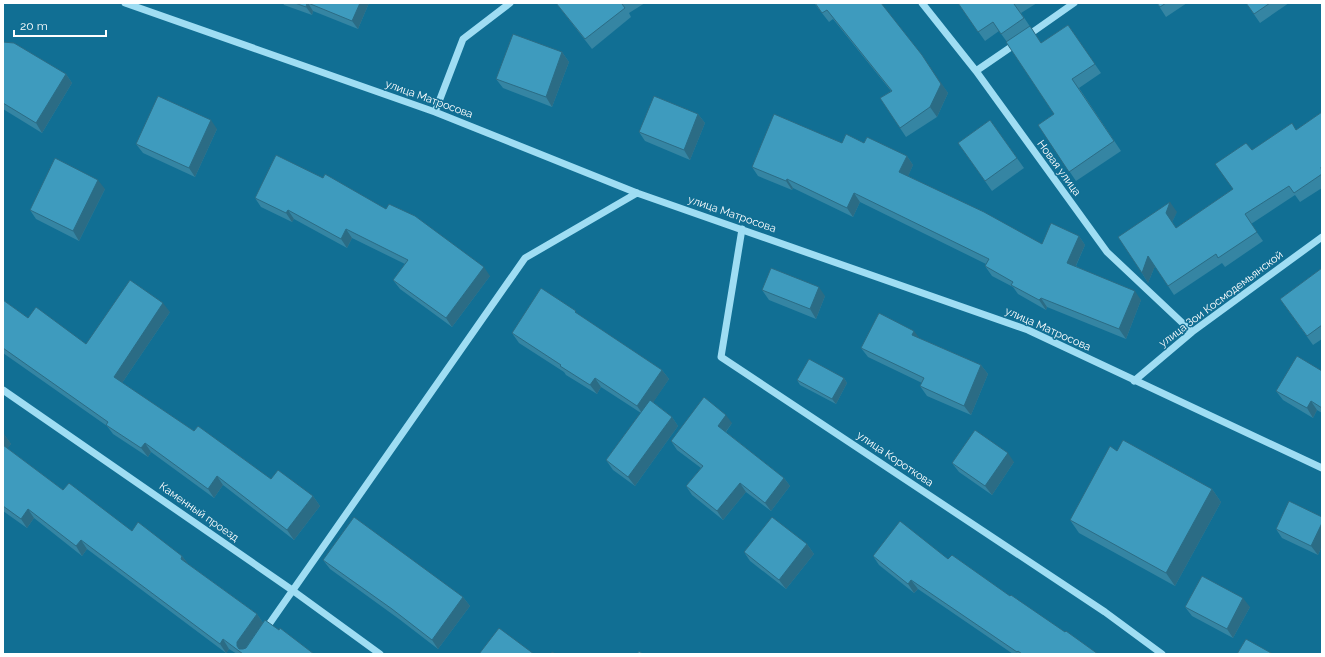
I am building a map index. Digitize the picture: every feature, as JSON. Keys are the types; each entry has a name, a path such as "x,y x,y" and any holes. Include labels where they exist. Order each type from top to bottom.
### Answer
{"street":[{"name":"улица Матросова","path":"125,3 435,112 637,192 1028,330 1322,468"},
{"path":"435,112 463,39 510,3"},
{"name":"Новая улица","path":"922,3 976,72 1107,252 1192,332"},
{"path":"976,72 1074,3"},
{"path":"261,635 525,258 637,192"},
{"name":"улица Короткова","path":"742,229 722,357 1105,612 1162,654"},
{"name":"улица Зои Космодемьянской","path":"1134,381 1192,332 1322,237"},
{"name":"Каменный проезд","path":"3,390 292,590 380,654"}],"building":[{"path":"295,3 307,3 306,7"},
{"path":"308,3 360,3 352,21"},
{"path":"556,3 624,3 622,4 625,8 585,39"},
{"path":"815,3 881,3 922,55 941,84 930,107 900,128 880,98 892,91 827,10 822,13"},
{"path":"958,3 1016,3 1014,4 1024,18 1001,34 993,22 978,32"},
{"path":"1157,3 1166,3 1160,7"},
{"path":"1246,3 1270,3 1254,14"},
{"path":"1068,25 1095,64 1072,79 1114,141 1069,172 1038,125 1054,114 1006,42 1030,26 1041,43"},
{"path":"513,34 562,52 546,97 496,79"},
{"path":"3,42 14,43 66,74 36,123 3,103"},
{"path":"158,96 211,120 189,168 136,144"},
{"path":"654,96 698,114 684,150 639,132"},
{"path":"1322,112 1322,174 1294,193 1289,186 1245,214 1257,232 1218,258 1216,254 1168,286 1148,256 1142,273 1118,237 1170,202 1166,213 1176,228 1233,189 1215,164 1246,143 1252,150 1292,123 1296,130"},
{"path":"774,114 842,143 846,134 864,143 867,137 907,156 899,172 984,212 1042,244 1051,223 1079,236 1067,263 1135,291 1119,329 1041,298 1039,300 1011,285 1013,282 985,266 989,259 854,193 847,208 787,179 786,181 752,167"},
{"path":"990,120 1017,158 985,181 958,143"},
{"path":"276,155 323,178 325,174 386,209 389,204 415,216 484,267 446,318 393,280 408,260 346,229 341,239 288,210 286,213 255,198"},
{"path":"55,158 98,180 73,231 30,210"},
{"path":"771,268 819,287 810,309 762,290"},
{"path":"1322,268 1322,325 1307,336 1280,299"},
{"path":"130,280 163,303 114,377 194,431 198,426 271,479 278,470 313,496 287,530 217,476 208,489 145,443 141,448 106,425 108,422 3,348 3,300 28,318 36,307 86,344"},
{"path":"541,288 662,370 637,406 595,378 590,385 512,333"},
{"path":"879,313 914,331 912,335 981,365 964,406 920,386 924,378 861,348"},
{"path":"1297,356 1322,371 1322,408 1311,401 1307,408 1276,391"},
{"path":"809,359 844,378 832,399 797,380"},
{"path":"704,397 726,415 718,426 784,478 765,503 740,483 717,511 686,486 703,466 671,441"},
{"path":"650,400 672,417 628,477 606,460"},
{"path":"975,430 1008,453 985,486 952,463"},
{"path":"1123,440 1212,489 1166,573 1070,520 1110,446 1117,451"},
{"path":"3,445 63,490 69,483 132,531 138,522 182,556 181,559 257,614 237,642 239,649 246,648 265,620 279,630 280,628 314,654 243,654 223,639 220,644 81,540 76,546 28,509 21,519 3,506"},
{"path":"1289,501 1322,517 1322,523 1311,546 1276,529"},
{"path":"354,517 463,597 432,640 392,609 323,560"},
{"path":"772,517 807,544 779,580 744,552"},
{"path":"900,521 948,559 952,555 1010,596 1011,595 1065,632 1066,631 1098,654 1022,654 911,580 908,584 873,556"},
{"path":"1202,576 1243,598 1227,629 1185,607"},
{"path":"499,628 534,654 479,654"},
{"path":"1246,639 1273,654 1237,654"}]}
